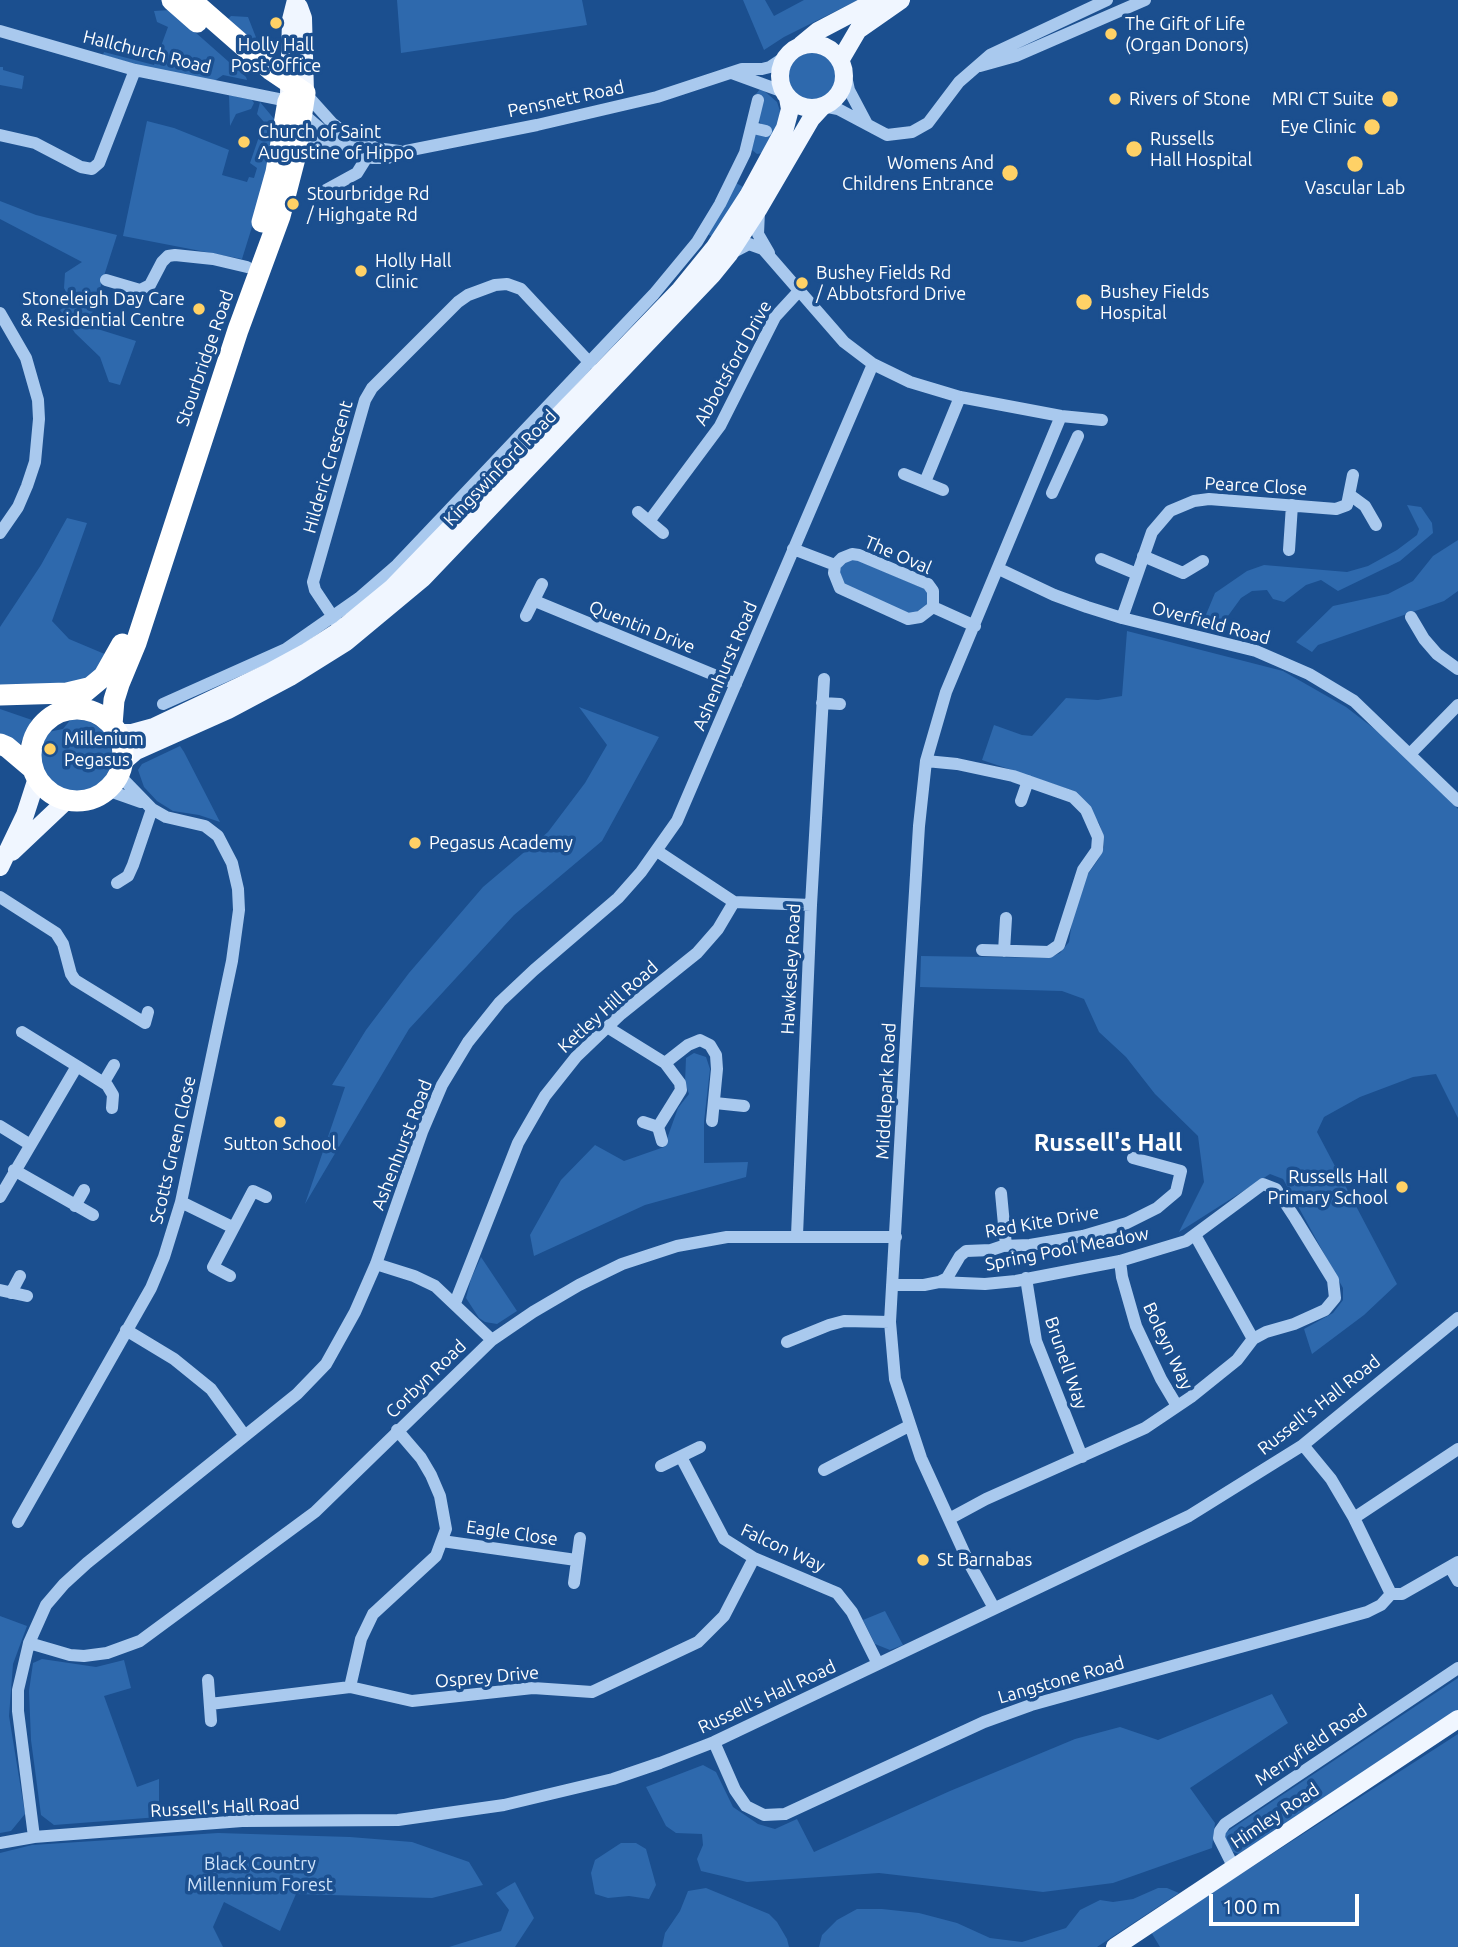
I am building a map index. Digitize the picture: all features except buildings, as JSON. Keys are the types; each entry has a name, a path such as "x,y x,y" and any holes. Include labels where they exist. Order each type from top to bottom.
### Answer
{"highway":[{"path":"172,0 296,98"},
{"path":"191,0 253,54 296,98"},
{"name":"Stourbridge Road","path":"114,729 114,701 119,684 136,643 233,342 280,216 295,158 296,98"},
{"name":"Stourbridge Road","path":"56,714 96,684 109,668 124,639 269,201 296,98"},
{"path":"0,695 67,693 81,691 96,684"},
{"path":"0,702 56,714 89,710 102,716 114,729 122,747 116,776 88,799 67,800 55,796 7,747 0,744"},
{"path":"35,774 31,755 33,740 40,727 56,714"}],"main road":[{"name":"Stourbridge Road","path":"296,0 303,18 296,98"},
{"name":"Stourbridge Road","path":"296,0 291,20 290,48 296,98"},
{"path":"801,45 823,45 836,53 842,63 845,79 841,91 824,106 807,108 786,95 780,72 785,57 818,32 877,0"},
{"path":"842,63 858,30 901,0"},
{"path":"253,54 273,58 290,48"},
{"name":"Kingswinford Road","path":"114,729 132,733 155,727 223,695 305,653 337,623 392,588 429,553 680,290 720,240 785,128 790,109 786,95"},
{"name":"Kingswinford Road","path":"116,776 136,751 228,710 290,677 346,642 423,578 705,283 729,254 811,119 824,106"},
{"path":"2,861 25,815 35,774"},
{"path":"2,861 67,800"},
{"name":"Himley Road","path":"1115,1947 1458,1719"}],"street":[{"path":"824,106 838,108 878,132 895,135 920,128 934,116 959,82 990,55 1107,0"},
{"path":"979,66 1016,57 1145,0"},
{"name":"Hallchurch Road","path":"0,31 135,70 296,98"},
{"name":"Pensnett Road","path":"371,152 388,158 406,151 542,124 657,97 742,69 770,67 785,57"},
{"path":"842,63 849,90 867,125"},
{"path":"0,135 35,143 81,167 92,169 99,163 135,70"},
{"path":"732,73 786,95"},
{"path":"296,98 336,141 356,152 371,152"},
{"path":"296,98 371,152"},
{"name":"Kingswinford Road","path":"163,704 255,664 337,623 397,565 590,363 654,294 697,242 720,204 745,153 758,100"},
{"path":"752,128 766,131"},
{"path":"295,158 313,143 336,141"},
{"path":"320,191 357,173 371,152"},
{"path":"745,153 766,163"},
{"path":"759,208 758,234 773,259"},
{"path":"729,254 749,244 763,249 835,334 873,364 910,382 960,397 1061,416 1102,420"},
{"name":"Stourbridge Road","path":"106,280 140,290 146,288 162,262 168,256 175,255 213,259 247,267"},
{"name":"Hilderic Crescent","path":"337,623 315,590 313,582 365,400 372,388 458,302 468,295 495,285 507,284 522,289 590,363"},
{"name":"Abbotsford Drive","path":"650,520 720,426 775,317 799,291"},
{"path":"0,313 26,358 39,419 35,462 27,486 18,507 0,533"},
{"name":"Ashenhurst Road","path":"34,1837 18,1711 18,1690 29,1643 46,1605 64,1584 173,1492 297,1394 326,1364 355,1312 376,1264 422,1132 442,1084 468,1042 500,1002 618,898 657,851 677,821 873,364"},
{"path":"925,482 960,397"},
{"name":"Middlepark Road","path":"995,1608 968,1561 920,1458 895,1379 890,1322 906,1022 926,761 946,692 1061,416"},
{"path":"1052,493 1078,436"},
{"path":"1039,471 1060,477"},
{"path":"904,474 943,490"},
{"path":"1353,475 1350,495 1365,506 1376,525"},
{"name":"Pearce Close","path":"1122,618 1152,532 1170,511 1194,501 1209,499 1336,509 1347,505 1350,495"},
{"path":"1289,550 1292,505"},
{"path":"638,512 663,533"},
{"path":"793,549 835,565 834,573 840,588 908,619 920,617 933,607 975,626"},
{"name":"The Oval","path":"835,565 842,558 852,554 859,555 928,583 933,591 933,607"},
{"path":"1143,556 1183,573 1203,561"},
{"path":"1101,559 1137,574"},
{"name":"Overfield Road","path":"999,569 1054,595 1122,618 1256,651 1310,674 1354,701 1458,801"},
{"path":"526,617 541,584"},
{"name":"Quentin Drive","path":"535,601 736,684"},
{"path":"1411,617 1437,654 1458,668"},
{"name":"Kingswinford Road","path":"223,695 255,664"},
{"name":"Hawkesley Road","path":"797,1236 824,679"},
{"path":"822,703 840,704"},
{"path":"1411,753 1458,705"},
{"path":"926,761 957,764 1028,781 1073,797 1086,810 1098,837 1097,850 1083,870 1059,945 1049,952 982,950"},
{"path":"116,776 148,807 128,876 117,883"},
{"name":"Scotts Green Close","path":"18,1522 151,1288 168,1246 181,1202 232,961 239,910 232,863 212,830 197,823 166,817 148,807 116,776"},
{"path":"1021,801 1028,781"},
{"path":"657,851 734,902 811,905"},
{"path":"0,897 56,933 63,944 75,980 145,1023 148,1012"},
{"name":"Ketley Hill Road","path":"455,1303 518,1143 538,1107 576,1057 607,1027 697,953 718,929 734,902"},
{"path":"1004,951 1006,918"},
{"path":"607,1027 665,1063 681,1083 681,1090 658,1127 662,1141"},
{"path":"22,1032 104,1082 113,1096 112,1108"},
{"path":"665,1063 688,1045 700,1040 706,1042 716,1055 712,1121"},
{"path":"104,1082 114,1065"},
{"path":"0,1196 77,1066"},
{"path":"715,1103 744,1106"},
{"path":"643,1122 658,1127"},
{"path":"0,1126 29,1144"},
{"name":"Red Kite Drive","path":"939,1282 947,1278 966,1251 1030,1245 1083,1236 1127,1223 1157,1208 1175,1192 1181,1171 1133,1158"},
{"path":"14,1170 93,1215"},
{"name":"Spring Pool Meadow","path":"939,1282 985,1284 1120,1261 1186,1241 1264,1184 1270,1185 1283,1198 1333,1280 1335,1298 1325,1310 1253,1339 1237,1360 1145,1427 949,1519"},
{"path":"75,1206 84,1190"},
{"path":"230,1276 212,1267 253,1191 266,1197"},
{"path":"1001,1193 1006,1246"},
{"path":"181,1202 232,1227"},
{"path":"1195,1235 1253,1339"},
{"name":"Corbyn Road","path":"29,1643 84,1656 107,1653 140,1641 297,1528 492,1340 579,1284 622,1264 677,1246 727,1237 896,1237"},
{"name":"Boleyn Way","path":"1120,1261 1136,1326 1177,1406"},
{"path":"376,1264 435,1286 492,1340"},
{"path":"20,1276 6,1291 27,1296"},
{"name":"Brunell Way","path":"1026,1278 1029,1309 1043,1364 1082,1457"},
{"path":"892,1285 939,1282"},
{"name":"Russell's Hall Road","path":"0,1843 34,1837 242,1821 412,1818 504,1805 613,1779 715,1742 1189,1517 1303,1445 1458,1318"},
{"path":"787,1342 844,1321 890,1322"},
{"path":"126,1330 174,1359 211,1389 245,1436"},
{"path":"824,1470 909,1426"},
{"path":"350,1687 361,1639 373,1614 436,1556 446,1529 440,1496 421,1458 397,1430"},
{"path":"1303,1445 1331,1479 1354,1518 1391,1594"},
{"path":"661,1466 700,1447"},
{"path":"1354,1518 1458,1449"},
{"name":"Falcon Way","path":"681,1457 723,1539 754,1558 836,1593 852,1612 878,1664"},
{"name":"Eagle Close","path":"574,1583 580,1538"},
{"name":"Eagle Close","path":"442,1541 576,1560"},
{"name":"Osprey Drive","path":"210,1704 350,1687 412,1701 533,1688 592,1692 698,1642 724,1616 754,1558"},
{"path":"1454,1565 1458,1581"},
{"name":"Langstone Road","path":"715,1742 735,1790 746,1806 764,1815 785,1814 984,1722 1031,1705 1334,1622 1381,1605 1391,1594 1402,1594 1454,1565"},
{"name":"Merryfield Road","path":"1234,1868 1219,1838 1220,1831 1226,1824 1458,1668"},
{"path":"208,1680 211,1721"}],"green space":[{"path":"397,0 582,0 587,25 401,53"},
{"path":"743,0 765,0 774,16 804,0 858,0 764,50"},
{"path":"170,10 247,80 223,75 213,82 103,55 104,52 154,65 168,27 157,22 154,11"},
{"path":"231,16 248,17 257,40 253,41 228,19"},
{"path":"812,53 830,60 837,78 830,96 812,103 794,96 787,78 794,60"},
{"path":"0,67 24,76 22,89 0,85"},
{"path":"761,88 777,102 781,123 763,153 757,154 752,150 750,140 762,125 758,120 762,98 756,94"},
{"path":"229,95 252,100 254,103 251,109 236,114 230,126"},
{"path":"260,102 275,120 261,198 242,259 123,236 147,121 174,128 229,150 222,175 247,182 249,177 254,178 257,168 250,163 264,122 257,114"},
{"path":"736,183 745,188 715,238 707,234"},
{"path":"0,201 36,215 117,235 88,326 136,341 120,385 109,382 100,357 75,333 60,310 72,303 64,288 65,273 82,262 0,219"},
{"path":"1407,505 1421,507 1432,523 1433,533 1400,561 1338,591 1321,580 1306,585 1284,602 1273,599 1267,590 1252,591 1241,598 1225,620 1213,630 1200,629 1215,593 1247,571 1264,565 1347,572 1368,566 1397,550 1417,535 1419,529"},
{"path":"67,518 87,523 52,621 69,639 107,655 96,671 82,682 0,686 0,627 41,565"},
{"path":"1458,540 1458,591 1444,601 1318,645 1312,652 1296,642 1333,606 1388,594 1413,581 1433,556"},
{"path":"853,558 927,590 927,604 914,614 908,614 842,585 840,569"},
{"path":"1127,631 1283,671 1346,707 1398,747 1458,809 1458,1118 1436,1074 1413,1077 1360,1097 1324,1117 1317,1132 1397,1284 1364,1315 1312,1354 1304,1329 1333,1313 1343,1300 1343,1288 1283,1179 1270,1174 1179,1232 1204,1182 1198,1136 1155,1094 1126,1057 1099,1032 1084,999 1062,991 920,987 921,956 1049,958 1060,953 1069,942 1085,878 1104,847 1099,823 1077,792 982,760 994,725 1032,736 1066,698 1098,700 1122,696"},
{"path":"579,707 659,737 602,841 514,915 409,1029 305,1204 345,1087 332,1085 366,1030 409,973 483,887 548,832 585,783 607,745"},
{"path":"0,709 32,720 19,746 0,737"},
{"path":"71,719 89,721 104,731 109,738 113,756 112,765 103,781 87,791 59,788 51,782 41,767 40,748 48,732 63,729"},
{"path":"180,746 220,822 173,811 157,801 144,787 138,770 142,764"},
{"path":"694,1053 706,1057 710,1069 704,1122 704,1163 748,1162 746,1177 645,1205 534,1256 530,1235 561,1180 595,1145 624,1161 664,1147 678,1108 689,1094 685,1083 686,1058"},
{"path":"481,1257 517,1311 497,1324 479,1318 466,1298"},
{"path":"885,1611 903,1645 890,1650 875,1644 863,1620"},
{"path":"0,1616 27,1626 13,1664 9,1716 25,1814 11,1831 0,1833"},
{"path":"42,1659 96,1667 124,1660 131,1688 104,1696 137,1787 159,1779 159,1817 54,1825 41,1815 31,1740 29,1691 33,1663"},
{"path":"1458,1678 1458,1711 1239,1854 1230,1851 1225,1841 1225,1833"},
{"path":"1272,1694 1288,1723 1190,1788 1215,1823 1212,1848 1113,1883 1043,1892 879,1873 747,1882 701,1871 697,1859 703,1845 702,1834 676,1833 666,1826 646,1787 703,1765 716,1772 733,1807 758,1824 775,1829 797,1819 814,1852 1075,1739 1120,1727 1158,1740"},
{"path":"1458,1734 1458,1947 1160,1947 1151,1932"},
{"name":"Black Country Millennium Forest","path":"218,1833 350,1837 412,1842 469,1862 483,1885 432,1898 296,1894 280,1931 224,1902 213,1927 223,1947 0,1947 0,1853 32,1845"},
{"path":"621,1843 636,1843 646,1849 656,1885 649,1899 629,1896 608,1898 595,1894 591,1873 595,1860"},
{"path":"515,1882 534,1918 515,1947 449,1947 501,1931 509,1910 496,1893"},
{"path":"706,1888 769,1914 777,1922 789,1947 662,1947 665,1933 680,1911 688,1891"},
{"path":"1158,1888 1179,1893 1097,1947 819,1947 822,1935 837,1920 857,1909 919,1913 957,1923 990,1938 1022,1942 1066,1928 1080,1910 1100,1900 1113,1902 1133,1899"}],"place":[{"name":"Holly Hall Post Office","path":"276,23"},
{"name":"The Gift of Life (Organ Donors)","path":"1111,34"},
{"name":"Rivers of Stone","path":"1115,99"},
{"name":"MRI CT Suite","path":"1390,99"},
{"name":"Eye Clinic","path":"1372,127"},
{"name":"Church of Saint Augustine of Hippo","path":"244,142"},
{"name":"Russells Hall Hospital","path":"1134,149"},
{"name":"Vascular Lab","path":"1355,164"},
{"name":"Womens And Childrens Entrance","path":"1010,173"},
{"name":"Stourbridge Rd / Highgate Rd","path":"293,204"},
{"name":"Holly Hall Clinic","path":"361,271"},
{"name":"Bushey Fields Rd / Abbotsford Drive","path":"802,283"},
{"name":"Bushey Fields Hospital","path":"1084,302"},
{"name":"Stoneleigh Day Care & Residential Centre","path":"199,309"},
{"name":"Millenium Pegasus","path":"50,749"},
{"name":"Pegasus Academy","path":"415,843"},
{"name":"Sutton School","path":"280,1122"},
{"name":"Russells Hall Primary School","path":"1402,1187"},
{"name":"St Barnabas","path":"923,1560"}],"district":[{"name":"Russell's Hall","path":"1108,1143"}]}
